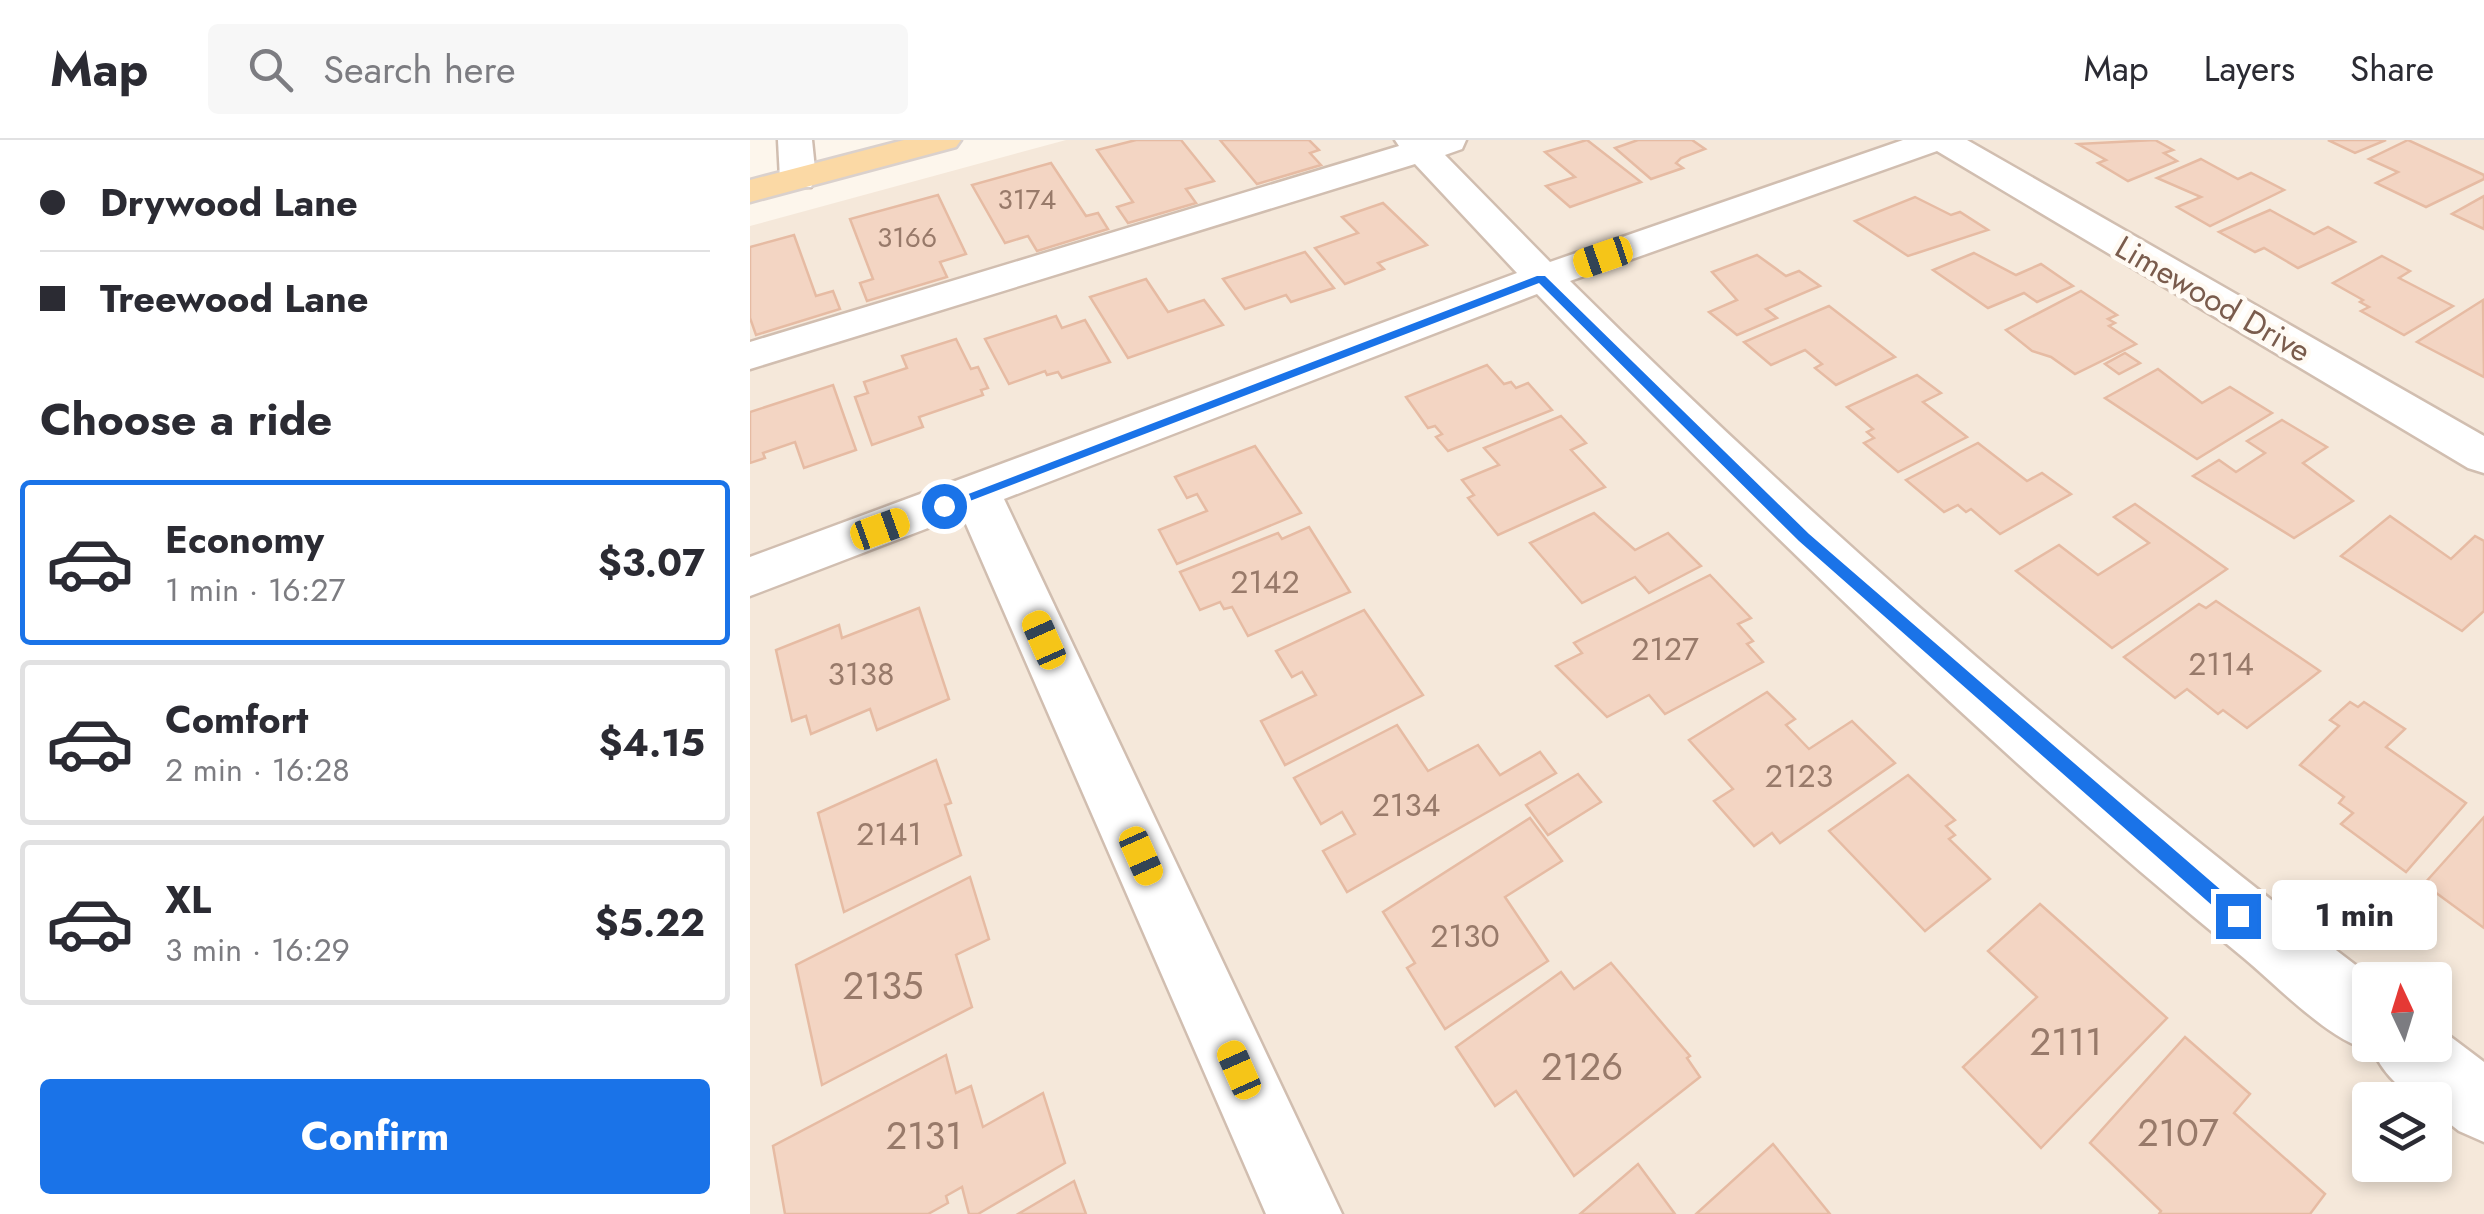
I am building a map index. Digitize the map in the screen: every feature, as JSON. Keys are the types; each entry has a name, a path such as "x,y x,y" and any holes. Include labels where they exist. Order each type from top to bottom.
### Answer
{"main road":[{"path":"750,191 922,143"}],"street":[{"path":"795,140 798,178"},
{"path":"750,576 977,494 1541,278 1939,140"},
{"name":"Limewood Drive","path":"1939,140 2484,457"},
{"path":"750,356 1430,144 1541,278 1804,538 2211,896 2352,1004"},
{"path":"977,494 1304,1214"},
{"path":"2427,1062 2484,1106"}],"shaded area":[{"path":"1066,140 2484,140 2484,1214 750,1214 750,226"}],"building":[{"path":"1136,140 1181,140 1214,181 1186,189 1196,203 1128,223 1117,207 1133,202 1097,150"},
{"path":"1220,140 1309,140 1319,150 1310,153 1321,165 1257,184"},
{"path":"1587,140 1641,182 1570,207 1546,186 1575,177 1545,152"},
{"path":"1638,140 1692,140 1705,149 1681,158 1676,163 1683,168 1651,179 1615,148"},
{"path":"2155,140 2173,150 2164,153 2177,161 2128,181 2098,163 2106,160 2078,144"},
{"path":"2328,140 2386,140 2355,153"},
{"path":"2408,140 2484,175 2484,179 2426,207 2376,183 2398,172 2369,159"},
{"path":"2201,159 2238,179 2251,173 2284,190 2210,226 2177,207 2201,197 2157,178"},
{"path":"1051,163 1086,216 1098,213 1108,229 1037,251 1028,236 1005,243 972,185"},
{"path":"938,195 966,254 940,262 947,277 867,301 860,283 873,279 850,219"},
{"path":"2484,196 2484,229 2452,214"},
{"path":"1915,197 1951,215 1960,212 1988,230 1908,256 1855,221"},
{"path":"1383,203 1427,245 1378,263 1384,269 1345,284 1315,248 1358,233 1342,217"},
{"path":"2270,210 2314,234 2328,227 2355,242 2298,268 2264,248 2255,252 2219,232"},
{"path":"794,235 816,296 833,291 840,309 756,335 750,318 750,247"},
{"path":"1305,252 1334,288 1291,302 1286,295 1245,309 1223,279"},
{"path":"1974,253 2016,275 2041,264 2073,286 2037,302 2024,293 1988,308 1933,270"},
{"path":"1757,255 1786,276 1799,271 1820,286 1766,309 1777,318 1737,335 1709,312 1737,300 1712,272"},
{"path":"2382,256 2410,271 2399,278 2453,306 2404,335 2361,311 2369,307 2360,302 2363,300 2333,283"},
{"path":"1146,279 1168,312 1204,300 1223,325 1128,358 1090,297"},
{"path":"2081,291 2117,315 2108,319 2115,323 2109,326 2136,344 2075,374 2051,357 2032,351 2006,330"},
{"path":"2483,300 2484,377 2417,342"},
{"path":"1829,306 1895,357 1836,385 1815,368 1822,364 1805,350 1771,365 1744,342"},
{"path":"1056,316 1062,328 1085,320 1110,362 1062,378 1058,372 1047,375 1045,371 1009,384 985,339"},
{"path":"956,339 971,369 978,367 988,388 981,390 983,395 919,417 923,427 872,445 855,397 868,393 864,382 907,368 902,356"},
{"path":"2125,353 2140,363 2119,374 2105,364"},
{"path":"1487,365 1504,384 1511,382 1516,388 1528,383 1552,410 1448,451 1436,437 1442,434 1435,426 1428,428 1406,397"},
{"path":"2158,369 2202,403 2230,387 2272,413 2197,459 2105,398"},
{"path":"1917,375 1941,393 1923,402 1967,437 1898,472 1864,443 1874,438 1867,432 1873,429 1847,407"},
{"path":"833,385 856,450 804,468 795,442 763,453 765,458 750,463 750,412"},
{"path":"1561,416 1586,443 1571,450 1605,487 1498,535 1468,498 1474,495 1462,480 1499,465 1484,448"},
{"path":"2282,420 2327,447 2303,463 2353,501 2294,538 2193,476 2219,460 2236,472 2265,453 2247,441"},
{"path":"1978,443 2027,481 2042,473 2071,494 2000,534 1971,509 1966,512 1958,505 1944,512 1906,480"},
{"path":"1255,446 1301,513 1177,564 1159,530 1207,511 1197,494 1187,498 1175,477"},
{"path":"2135,504 2227,569 2112,648 2016,571 2059,545 2098,575 2149,543 2114,517"},
{"path":"1594,513 1635,550 1668,533 1701,566 1649,593 1635,577 1582,603 1530,543"},
{"path":"2390,516 2451,559 2475,536 2484,541 2484,611 2462,631 2341,556"},
{"path":"1309,527 1350,592 1248,636 1232,607 1224,609 1220,602 1200,610 1180,572 1278,533 1282,539"},
{"path":"1710,575 1751,618 1738,624 1753,641 1747,644 1763,662 1665,714 1649,695 1607,717 1556,666 1582,653 1574,643"},
{"path":"2216,601 2320,671 2247,728 2223,710 2218,714 2187,689 2175,698 2124,657 2199,604 2206,608"},
{"path":"919,608 949,699 877,730 870,709 811,734 806,716 792,721 776,650 839,625 842,638"},
{"path":"1364,610 1423,695 1285,765 1261,721 1316,695 1302,672 1292,677 1276,651"},
{"path":"1767,692 1795,719 1786,725 1809,749 1852,721 1895,763 1780,843 1772,833 1754,846 1714,801 1733,789 1689,740"},
{"path":"2350,702 2358,707 2364,702 2405,729 2386,747 2466,803 2406,872 2341,824 2353,813 2339,803 2344,797 2300,765 2339,726 2330,720"},
{"path":"1397,725 1428,771 1478,745 1500,775 1540,752 1556,773 1347,892 1323,851 1355,834 1342,812 1321,824 1294,778"},
{"path":"936,760 951,803 945,805 961,855 844,912 818,813"},
{"path":"1578,774 1601,802 1548,835 1526,805"},
{"path":"1908,775 1955,820 1946,826 1955,835 1949,839 1990,879 1925,931 1829,831"},
{"path":"2484,817 2484,928 2424,884"},
{"path":"1530,818 1562,861 1505,897 1548,961 1445,1029 1407,968 1415,963 1383,912"},
{"path":"970,877 989,939 956,955 972,1007 822,1085 796,965"},
{"path":"2040,904 2167,1018 2041,1148 1963,1067 2037,997 1988,951"},
{"path":"1611,963 1690,1056 1687,1058 1700,1077 1574,1176 1516,1091 1495,1106 1456,1047 1561,972 1574,989"},
{"path":"2185,1037 2250,1094 2234,1113 2325,1194 2310,1214 2159,1214 2161,1211 2090,1143"},
{"path":"946,1055 956,1093 971,1086 983,1127 1043,1093 1065,1163 978,1214 969,1214 962,1187 946,1196 948,1203 928,1214 785,1214 773,1146"},
{"path":"1773,1144 1830,1214 1696,1214"},
{"path":"1638,1164 1675,1214 1580,1214"},
{"path":"1074,1181 1086,1214 1018,1214"}],"route":[{"path":"944,506 1541,278 1804,538 2238,916"}]}
